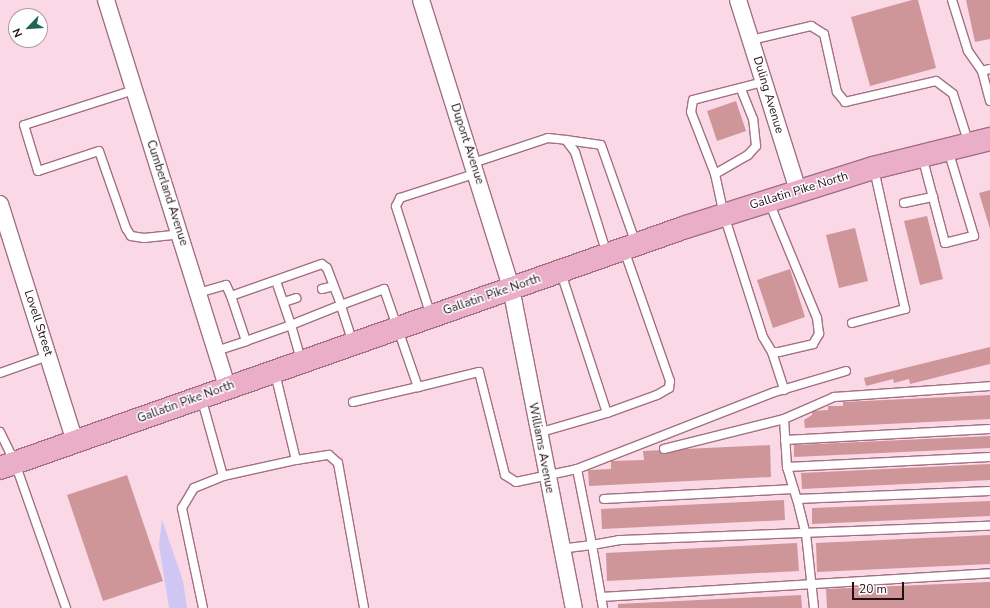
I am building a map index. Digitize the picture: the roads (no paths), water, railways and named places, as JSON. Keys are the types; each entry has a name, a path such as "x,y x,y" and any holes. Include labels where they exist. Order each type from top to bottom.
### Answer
{"main road":[{"name":"Gallatin Pike North","path":"7,466 275,370 622,249 798,190 873,168 990,139"}],"street":[{"name":"Cumberland Avenue","path":"106,0 227,387"},
{"name":"Dupont Avenue","path":"420,0 475,168 511,288"},
{"name":"Duling Avenue","path":"738,0 798,190"},
{"name":"Lovell Street","path":"0,204 75,442"},
{"name":"Williams Avenue","path":"511,288 538,433 574,608"}],"lane":[{"path":"952,0 968,51 986,70 990,101"},
{"path":"750,40 811,26 818,30 824,34 837,92 845,102 936,81 953,94 969,144"},
{"path":"763,82 741,89 726,90 693,100 691,112 715,174 724,215 763,337 772,352 784,390"},
{"path":"715,174 748,156 756,146 753,119 741,89"},
{"path":"134,90 24,125 38,171 99,151 126,228 131,236 144,238 180,234"},
{"path":"431,316 396,206 400,198 548,138 601,145 622,249"},
{"path":"538,433 607,413 657,395 669,388 670,381 622,249 574,152 566,140"},
{"path":"922,155 945,243 974,236 948,150"},
{"path":"852,322 905,309 873,168"},
{"path":"904,203 933,196"},
{"path":"768,200 817,318 818,334 813,344 772,352"},
{"path":"231,296 322,264 327,268 353,343"},
{"path":"561,271 607,413"},
{"path":"276,281 302,361"},
{"path":"198,293 226,285 246,341"},
{"path":"322,289 334,286"},
{"path":"216,351 291,325 384,289 418,387"},
{"path":"284,302 296,298"},
{"path":"0,373 48,356"},
{"path":"275,370 296,460"},
{"path":"353,402 479,372 505,475 516,482 547,474 577,469 784,390 846,371"},
{"path":"664,448 784,419 834,397 990,386"},
{"path":"201,396 223,476"},
{"path":"784,419 787,467 806,534 814,608"},
{"path":"785,440 990,429"},
{"path":"0,432 7,466 66,608"},
{"path":"203,608 182,508 194,488 223,476 329,454 338,463 364,608"},
{"path":"787,467 990,457"},
{"path":"577,469 603,608"},
{"path":"604,499 794,489"},
{"path":"797,499 990,491"},
{"path":"561,549 619,540 990,526"},
{"path":"601,597 990,573"}]}
